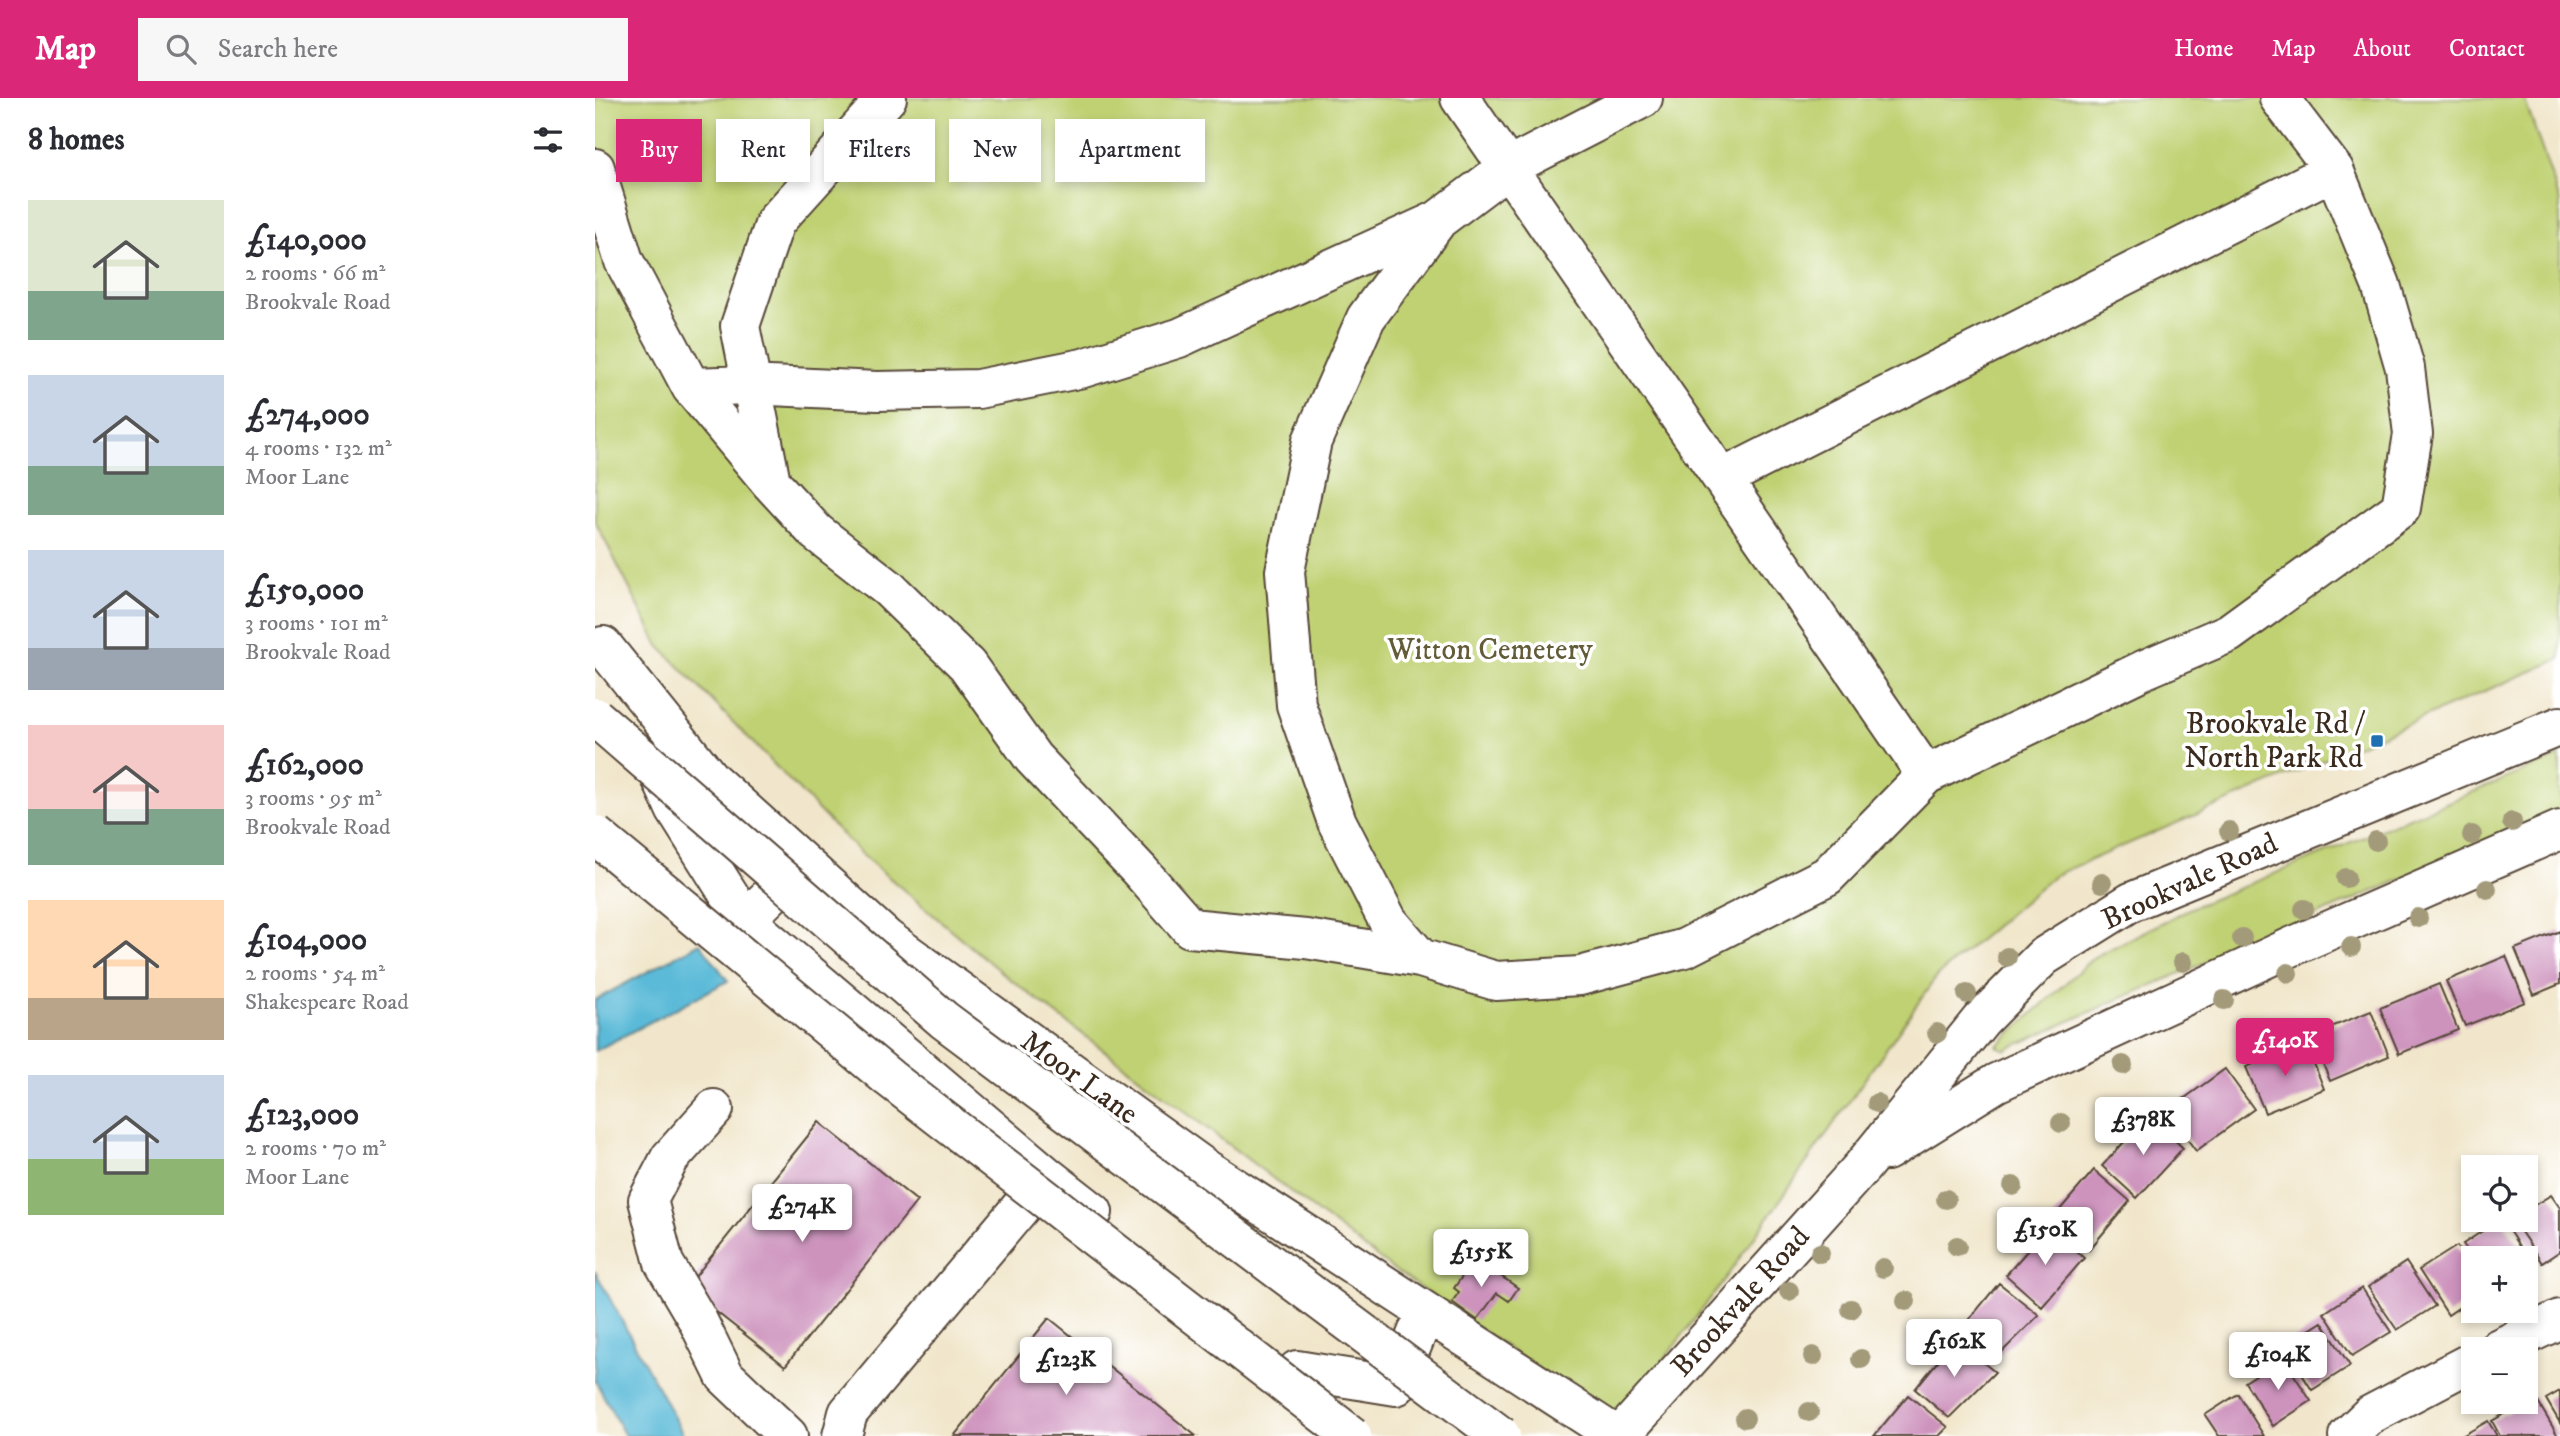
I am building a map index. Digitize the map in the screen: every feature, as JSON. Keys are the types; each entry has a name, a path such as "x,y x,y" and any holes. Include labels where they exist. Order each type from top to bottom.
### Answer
{"main road":[{"path":"771,483 740,326 775,222 887,98"},
{"path":"1460,98 1926,775"},
{"path":"691,387 750,385 877,391 978,389 1083,368 1178,338 1438,220 1507,168 1643,98"},
{"path":"595,168 624,261 691,387 816,532 888,588 967,665 1033,758 1191,928 1306,939 1420,958 1496,981 1580,976 1685,948 1827,876 1926,775 2143,670 2229,633 2400,508 2413,434 2405,368 2381,285 2334,170 2279,98"},
{"path":"1723,478 2334,170"},
{"path":"1420,958 1388,921 1337,821 1296,705 1285,571 1312,441 1366,318 1438,220"},
{"name":"Moor Lane","path":"599,638 710,779 898,947 1206,1169 1619,1436"},
{"name":"Moor Lane","path":"599,638 675,809 745,920 1047,1175 1297,1370 1335,1436"},
{"path":"595,717 944,1020 1501,1436"},
{"name":"Brookvale Road","path":"1619,1436 1862,1167 1981,1020 2043,957 2131,902 2560,726"},
{"name":"Brookvale Road","path":"1862,1167 1996,1083 2291,947 2560,830"},
{"path":"595,835 889,1078 1352,1436"},
{"path":"745,920 803,864"},
{"path":"714,1109 670,1158 648,1200 664,1264 697,1319 725,1376 788,1436"},
{"path":"842,1436 848,1413 1047,1175"},
{"path":"1297,1370 1396,1386 1425,1313"},
{"path":"2522,1337 2560,1319"},
{"path":"2348,1436 2370,1415 2461,1367"}],"green space":[{"name":"Witton Cemetery","path":"595,98 2524,98 2560,201 2560,659 2055,875 1937,976 1725,1279 1616,1423 1390,1267 1002,973 860,853 659,646 595,521"},
{"path":"2560,756 2560,812 2005,1050 1997,1046 2094,957 2191,908"}],"water":[{"path":"700,943 728,981 595,1051 595,1000"},
{"path":"595,1271 684,1436 625,1436 595,1380"}],"building":[{"path":"2560,931 2560,984 2534,995 2515,949"},
{"path":"2506,956 2525,1002 2465,1026 2446,981"},
{"path":"2439,984 2458,1030 2399,1054 2380,1008"},
{"path":"2371,1011 2389,1056 2330,1081 2311,1035"},
{"path":"2306,1043 2324,1089 2265,1113 2246,1067"},
{"path":"2225,1069 2254,1109 2196,1151 2167,1111"},
{"path":"2149,1115 2183,1148 2137,1198 2102,1166"},
{"path":"819,1122 917,1201 785,1366 686,1288"},
{"path":"2094,1170 2130,1201 2089,1250 2052,1219"},
{"path":"2551,1195 2560,1208 2560,1251 2542,1263 2538,1257 2538,1246 2531,1246 2521,1232 2538,1232 2538,1203"},
{"path":"2048,1227 2084,1258 2042,1307 2006,1275"},
{"path":"2481,1232 2510,1232 2519,1246 2464,1246 2463,1244"},
{"path":"2457,1246 2461,1252 2461,1306 2448,1315 2419,1270"},
{"path":"1475,1258 1518,1288 1509,1301 1497,1293 1477,1320 1452,1302 1459,1292 1454,1288"},
{"path":"2406,1262 2435,1306 2397,1330 2368,1287"},
{"path":"1999,1283 2039,1315 1993,1361 1959,1332"},
{"path":"2362,1288 2391,1332 2352,1356 2324,1313"},
{"path":"1049,1318 1196,1436 954,1436"},
{"path":"2322,1322 2350,1366 2312,1390 2284,1346"},
{"path":"1955,1340 1995,1372 1949,1418 1915,1389"},
{"path":"2283,1358 2311,1401 2273,1426 2245,1382"},
{"path":"2560,1391 2560,1423 2546,1399"},
{"path":"2238,1394 2264,1436 2219,1436 2205,1415"},
{"path":"1908,1395 1948,1427 1939,1436 1874,1436"},
{"path":"2538,1402 2558,1436 2500,1436 2492,1421 2505,1414 2538,1414"},
{"path":"2488,1421 2497,1436 2462,1436"}],"place":[{"name":"Brookvale Rd / North Park Rd","path":"2377,741"}]}
